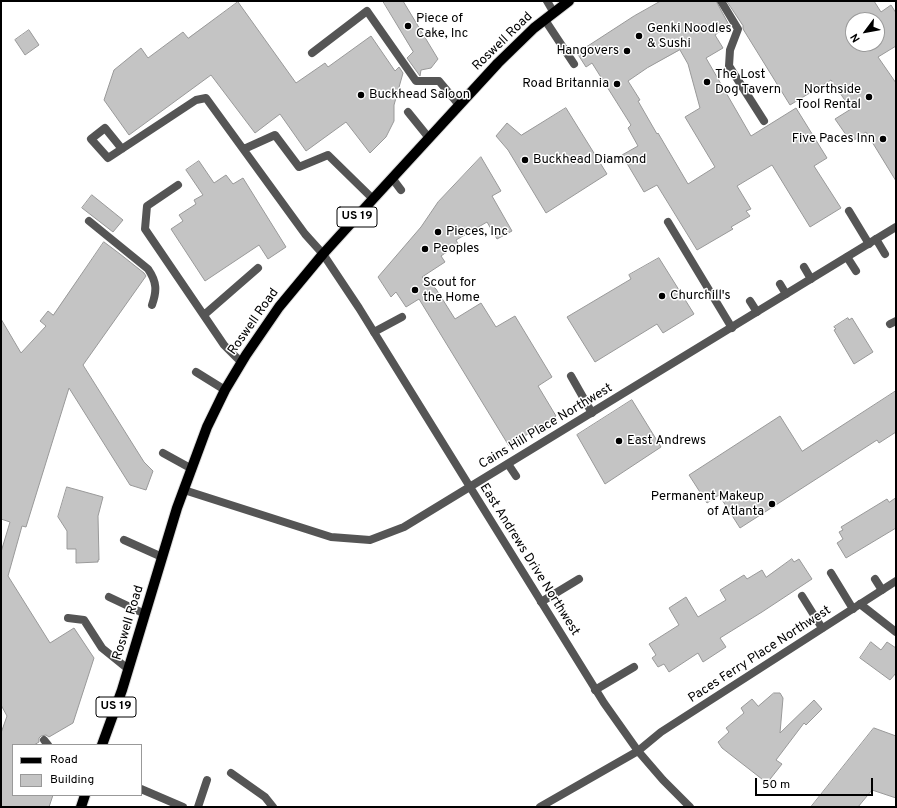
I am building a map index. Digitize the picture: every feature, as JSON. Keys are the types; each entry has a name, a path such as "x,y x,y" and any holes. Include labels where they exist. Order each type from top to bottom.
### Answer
{"main road":[{"name":"Roswell Road","path":"102,744 128,669 184,490 207,427 241,362 279,307 323,254 459,104 498,63 545,20 569,1"},
{"path":"81,807 85,796"}],"street":[{"path":"547,1 554,13"},
{"path":"721,1 738,29 730,50 729,66 764,121"},
{"path":"312,53 367,11 416,81 439,81 459,104"},
{"path":"545,20 574,64"},
{"name":"East Andrews Drive Northwest","path":"122,149 196,100 206,98 305,234 323,254 374,332 595,690 638,751 663,780 690,807"},
{"path":"408,112 429,138"},
{"path":"244,149 275,135 299,167 328,155 373,199"},
{"path":"392,178 401,190"},
{"path":"178,185 147,206 145,229 224,345 241,362"},
{"path":"849,211 869,244"},
{"path":"89,221 148,269 156,285 156,294 152,305"},
{"path":"668,222 732,328"},
{"name":"Cains Hill Place Northwest","path":"184,490 331,537 370,540 404,527 470,488 896,227"},
{"path":"876,239 885,254"},
{"path":"847,257 856,271"},
{"path":"804,267 811,279"},
{"path":"204,315 258,268"},
{"path":"780,284 786,294"},
{"path":"750,301 757,312"},
{"path":"374,332 402,317"},
{"path":"196,372 225,390"},
{"path":"571,376 592,413"},
{"path":"164,452 192,469"},
{"path":"508,464 516,476"},
{"path":"124,540 162,557"},
{"path":"831,573 852,609"},
{"path":"541,602 579,578"},
{"path":"875,579 882,590"},
{"name":"Paces Ferry Place Northwest","path":"540,807 638,751 661,732 896,581"},
{"path":"802,596 822,628"},
{"path":"109,597 145,614"},
{"path":"860,604 896,632"},
{"path":"68,618 84,620 102,648 128,669"},
{"path":"595,690 634,668"},
{"path":"232,774 265,797 273,807"},
{"path":"198,807 207,780"},
{"path":"142,789 183,807"}],"building":[{"name":"Piece of Cake, Inc","path":"383,1 403,1 438,59 431,68 421,70 420,76 407,58 413,52"},
{"path":"661,1 716,1 729,25 715,35 723,48 706,58 751,136 796,108 827,158 814,166 841,208 810,227 772,165 737,186 751,209 746,211 750,216 731,227 733,229 697,250 657,185 644,192 622,155 638,146 628,128 631,125 592,63 586,67 577,53 634,16","holes":["680,50 688,64 700,108 685,117 715,167 688,184 658,133 657,134 638,101 640,100 628,81 647,68"]},
{"path":"727,1 874,1 881,12 891,5 896,13 896,46 878,57 896,83 896,181 866,132 851,142 835,119 851,109 831,80 790,105 743,29 743,26"},
{"path":"238,2 296,83 325,63 328,67 371,36 395,71 399,67 403,73 394,105 394,121 386,137 370,153 346,122 306,151 280,114 255,133 211,75 129,135 104,100 114,70 141,48 148,58 183,32 188,38"},
{"path":"29,30 39,45 25,55 15,40"},
{"path":"566,108 607,174 546,213 508,150 496,136 507,123 521,135"},
{"path":"481,157 501,191 492,196 512,231 497,239 487,222 456,240 458,244 441,256 445,262 422,277 436,289 455,319 481,303 496,327 515,316 552,377 538,386 556,416 509,446 419,299 406,307 396,292 391,297 378,277 421,227 438,202"},
{"path":"199,161 214,183 226,175 233,184 243,178 286,247 268,259 259,245 205,281 171,229 183,221 179,215 196,204 194,200 203,195 186,170"},
{"path":"92,195 123,220 113,232 82,208"},
{"path":"104,242 146,276 83,365 144,462 153,471 146,490 130,485 69,388 26,527 22,526 8,576 50,643 74,628 94,658 73,723 49,737 46,735 41,736 39,738 39,742 36,744 12,744 12,796 53,796 49,807 1,807 1,733 7,716 1,705 1,552 10,522 1,519 1,319 21,353 46,326 40,321 48,311 53,315"},
{"path":"659,258 694,314 663,333 657,324 595,362 567,317 631,279 629,275"},
{"path":"848,318 849,320 852,318 873,352 854,364 834,330 836,329 834,327"},
{"path":"896,391 896,432 879,443 877,440 740,528 719,495 707,503 689,475 780,416 802,451"},
{"name":"East Andrews","path":"632,400 661,447 605,484 577,435"},
{"path":"67,487 103,497 98,516 98,562 76,563 76,549 67,549 67,531 58,517"},
{"path":"896,498 896,528 846,558 837,543 843,539 839,532 843,530 841,527 887,499 889,502"},
{"path":"792,559 794,562 799,559 812,579 720,638 726,647 703,662 698,653 669,672 664,664 658,667 652,658 656,655 649,644 679,625 669,608 686,597 698,617 726,600 720,590 744,575 747,579 762,570 766,577"},
{"path":"871,642 881,650 887,642 896,648 896,673 890,680 860,658"},
{"path":"774,693 780,693 783,698 780,733 814,700 822,709 806,725 804,723 776,760 782,764 767,783 722,748 718,742 729,732 726,728 744,713 741,708 752,699 758,706"},
{"path":"874,728 896,736 896,798 872,790 858,807 811,807"}],"place":[{"name":"Piece of Cake, Inc","path":"408,26"},
{"name":"Genki Noodles & Sushi","path":"639,36"},
{"name":"Hangovers","path":"627,51"},
{"name":"The Lost Dog Tavern","path":"707,82"},
{"name":"Road Britannia","path":"617,84"},
{"name":"Buckhead Saloon","path":"361,95"},
{"name":"Northside Tool Rental","path":"869,97"},
{"name":"Five Paces Inn","path":"883,139"},
{"name":"Buckhead Diamond","path":"525,160"},
{"name":"Pieces, Inc","path":"438,232"},
{"name":"Peoples","path":"425,249"},
{"name":"Scout for the Home","path":"415,290"},
{"name":"Churchill's","path":"662,296"},
{"name":"East Andrews","path":"619,441"},
{"name":"Permanent Makeup of Atlanta","path":"772,504"}]}
